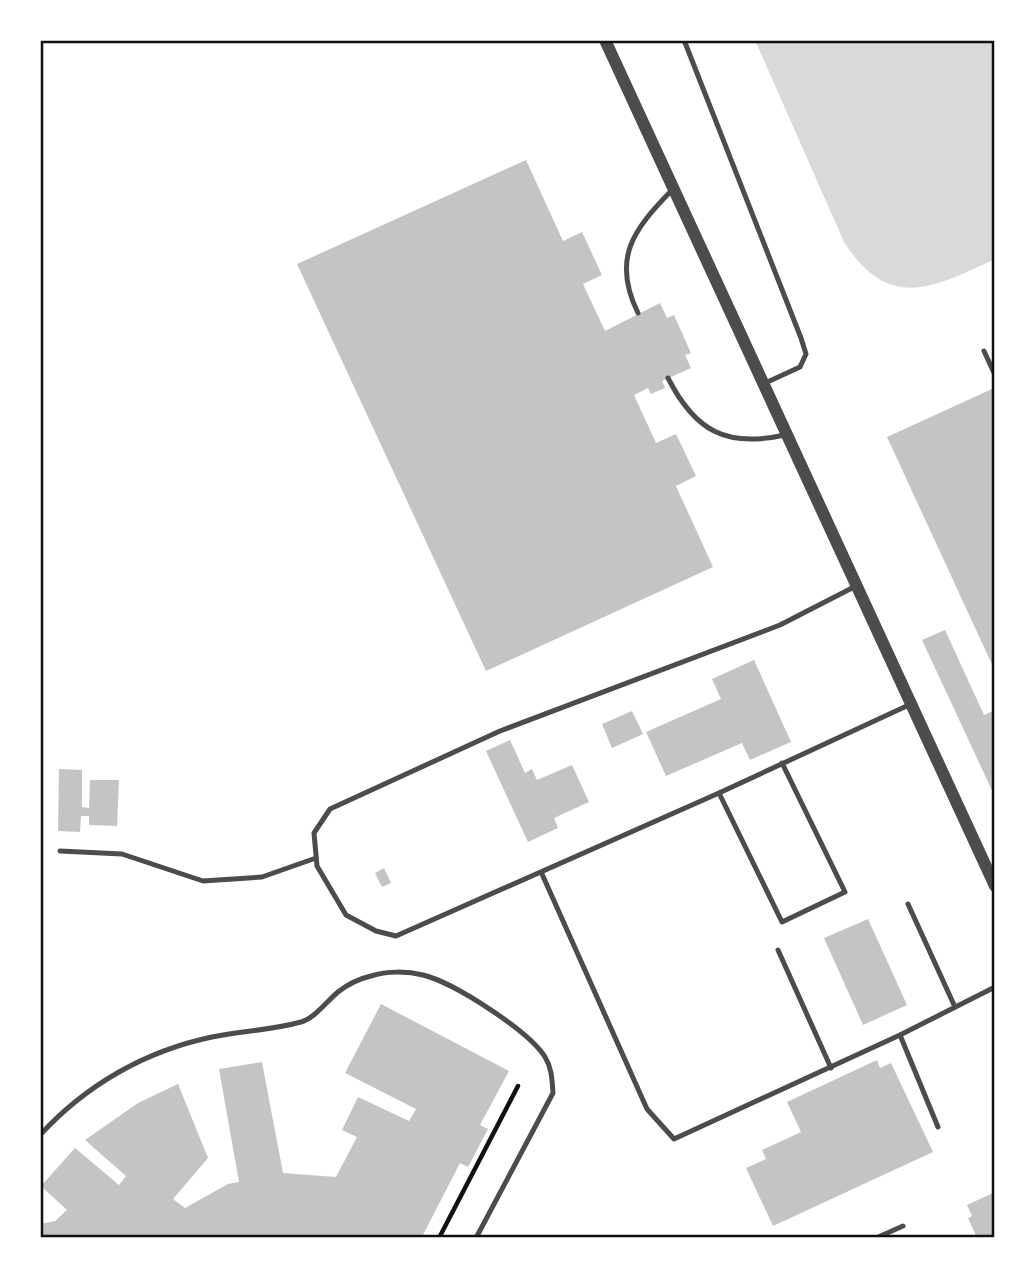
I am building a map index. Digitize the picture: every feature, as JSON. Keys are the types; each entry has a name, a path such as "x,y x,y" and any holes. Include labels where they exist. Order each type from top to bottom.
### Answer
{"street":[{"path":"605,40 995,886"}],"lane":[{"path":"684,40 806,354 800,367 763,384"},
{"path":"638,313 628,287 628,254 640,225 673,189"},
{"path":"984,351 995,375"},
{"path":"668,378 691,415 710,429 743,439 786,435"},
{"path":"856,586 780,625 500,731 330,809 314,833 317,866 346,915 376,931 396,936 542,874 911,704"},
{"path":"719,793 782,922 845,892 782,763"},
{"path":"60,851 122,854 203,881 262,877 316,858"},
{"path":"542,874 647,1110 674,1139 831,1068 995,987"},
{"path":"908,904 956,1007"},
{"path":"778,950 831,1068"},
{"path":"40,1135 80,1097 141,1059 213,1037 305,1021 355,981 374,974 407,972 423,975 455,989 520,1031 546,1058 551,1073 552,1093 476,1238"},
{"path":"900,1035 938,1127"},
{"path":"876,1238 903,1226"}],"path":[{"path":"439,1238 518,1086"}],"shaded area":[{"path":"755,40 995,40 995,259 952,278 913,288 895,286 878,278 861,264 844,242"}],"building":[{"path":"526,160 563,241 582,232 602,275 583,284 605,331 660,303 667,318 674,315 691,353 685,355 691,368 662,381 665,388 651,394 648,388 634,395 656,443 676,434 696,476 676,486 713,567 486,671 297,264"},
{"path":"992,389 995,394 995,671 887,437"},
{"path":"945,630 984,715 995,710 995,797 922,640"},
{"path":"754,660 791,742 750,760 742,743 666,776 646,732 721,699 712,679"},
{"path":"632,711 643,734 612,748 602,724"},
{"path":"510,740 525,773 532,769 537,780 572,765 589,802 554,818 558,828 528,842 486,751"},
{"path":"59,769 82,770 82,807 89,808 90,780 119,780 117,826 89,825 89,816 81,816 80,832 58,831"},
{"path":"384,868 391,883 382,887 375,873"},
{"path":"868,919 907,1005 863,1025 824,938"},
{"path":"381,1004 509,1071 480,1125 488,1129 468,1167 460,1163 423,1235 427,1238 40,1238 40,1224 55,1221 67,1210 41,1186 75,1148 119,1185 126,1176 85,1140 138,1103 178,1084 208,1158 173,1199 185,1208 228,1184 239,1182 219,1069 262,1062 283,1173 336,1177 357,1137 342,1130 358,1097 409,1121 416,1109 345,1073"},
{"path":"877,1060 880,1068 891,1063 933,1152 773,1226 746,1168 766,1159 762,1150 801,1132 787,1102"},
{"path":"995,1192 995,1238 977,1238 968,1218 972,1216 967,1205"}]}
